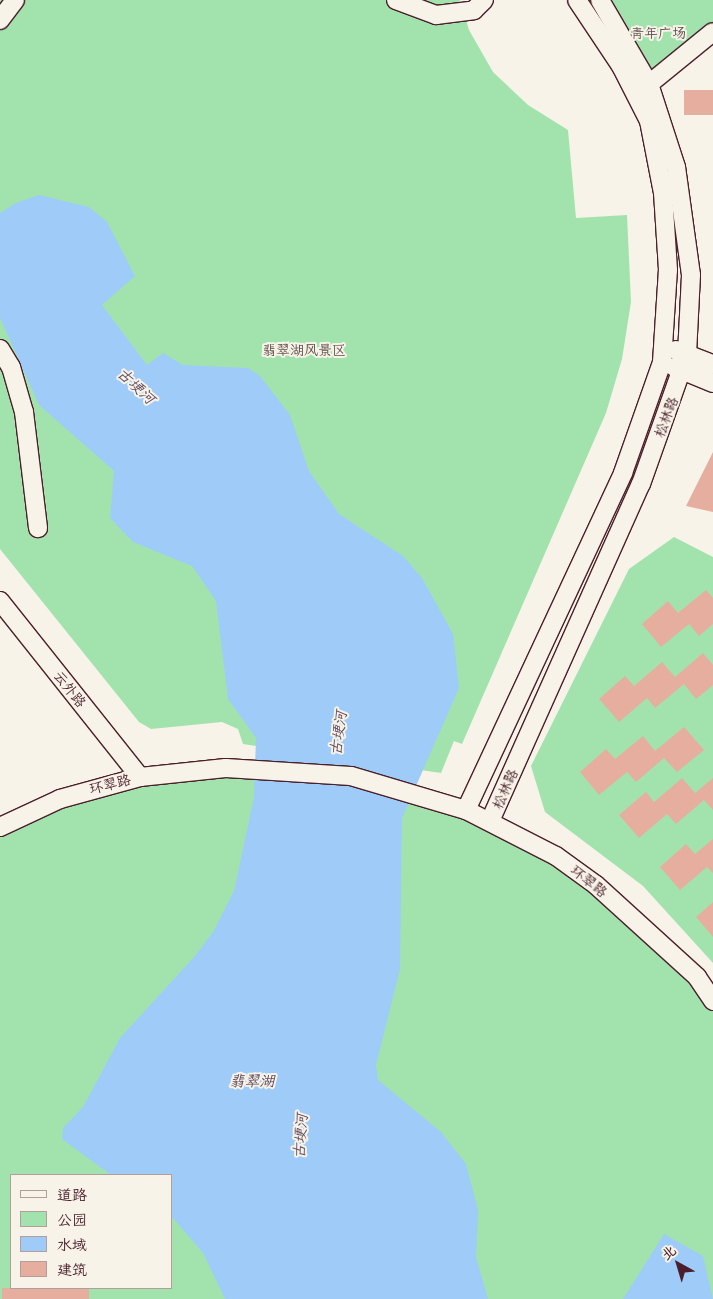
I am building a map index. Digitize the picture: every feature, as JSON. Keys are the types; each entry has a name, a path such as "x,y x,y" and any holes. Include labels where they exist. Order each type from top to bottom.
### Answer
{"street":[{"path":"0,20 15,0"},
{"path":"396,0 436,15 474,10 484,0"},
{"name":"松林路","path":"466,810 623,473 663,354 668,270 664,203 649,121 621,66 576,0"},
{"name":"松林路","path":"490,821 641,484 685,363 691,274 679,186 649,84 600,0"},
{"path":"649,84 713,32"},
{"path":"0,349 11,367 24,412 38,528"},
{"path":"663,354 685,363 713,383"},
{"path":"685,363 713,364"},
{"name":"云外路","path":"0,601 140,777"},
{"name":"环翠路","path":"0,827 60,799 140,777 226,768 351,776 466,810 556,856 596,885 697,977 713,1001"}],"green space":[{"name":"翡翠湖风景区","path":"0,0 460,0 469,30 493,72 528,105 568,130 576,218 627,215 631,302 622,359 606,413 462,744 454,741 441,773 243,744 238,729 222,722 151,729 139,722 0,549"},
{"name":"青年广场","path":"600,0 713,0 713,32 649,84"},
{"path":"674,537 713,557 713,963 643,886 545,812 531,766 629,569"},
{"path":"226,768 437,800 556,856 713,1001 713,1299 0,1299 0,827 60,799"}],"water":[{"name":"翡翠湖","path":"39,195 89,207 107,222 135,276 102,305 147,365 163,353 183,365 248,368 260,376 290,415 309,471 339,514 403,556 422,578 453,634 459,688 402,818 400,969 376,1065 378,1080 441,1132 466,1164 478,1210 476,1257 488,1299 225,1299 203,1253 172,1217 172,1174 110,1174 62,1139 63,1128 83,1107 120,1038 195,956 213,932 234,891 254,797 256,738 228,699 216,601 192,566 133,542 110,518 114,471 39,405 0,318 0,213 16,203"},
{"path":"664,1234 703,1256 713,1299 623,1299"}],"building":[{"path":"684,90 713,90 713,115 684,115"},
{"path":"713,452 713,512 686,506"},
{"path":"706,590 713,598 713,624 699,636 689,624 661,647 642,624 668,601 678,613"},
{"path":"703,653 713,665 713,685 696,699 684,684 655,708 647,698 619,722 599,699 625,676 634,686 662,662 675,677"},
{"path":"684,727 704,750 677,772 664,758 636,782 627,772 599,795 580,772 606,749 615,759 643,736 655,751"},
{"path":"682,778 695,793 713,778 713,810 704,800 676,824 667,814 639,838 619,815 646,792 654,802"},
{"path":"713,839 713,873 707,867 680,890 660,867 686,844 695,854"},
{"path":"713,902 713,937 696,917"},
{"path":"2,1288 89,1289 89,1299 2,1299"}],"water label":[{"name":"古埂河","path":"137,385"},
{"name":"古埂河","path":"337,733"},
{"name":"古埂河","path":"299,1136"}]}
